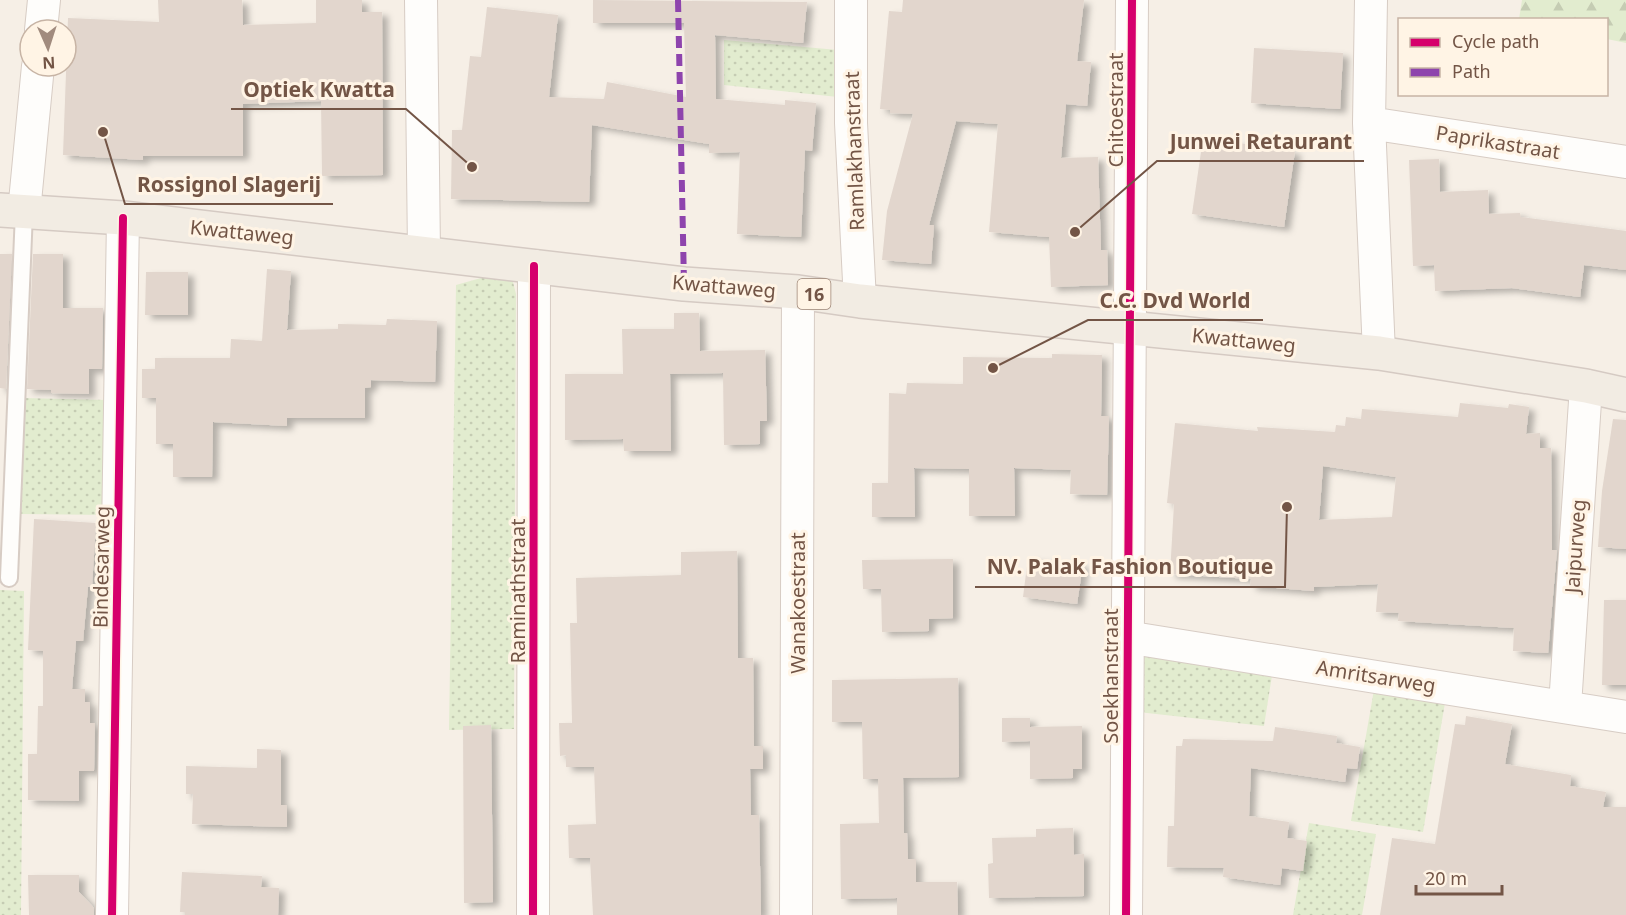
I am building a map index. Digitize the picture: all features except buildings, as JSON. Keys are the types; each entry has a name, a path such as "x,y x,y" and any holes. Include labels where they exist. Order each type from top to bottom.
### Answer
{"main road":[{"name":"Kwattaweg","path":"12,211 123,219 424,252 684,284 798,292 860,301 1379,353 1586,386 1626,395"}],"street":[{"path":"42,18 44,0"},
{"path":"421,0 424,252"},
{"name":"Ramlakhanstraat","path":"851,0 851,123 860,301"},
{"name":"Chitoestraat","path":"1131,328 1132,0"},
{"path":"1371,0 1369,123 1379,353"},
{"path":"12,211 36,78"},
{"name":"Paprikastraat","path":"1369,123 1626,162"},
{"name":"Bindesarweg","path":"112,915 123,219"},
{"name":"Raminathstraat","path":"533,915 534,266"},
{"name":"Wanakoestraat","path":"796,915 798,292"},
{"name":"Soekhanstraat","path":"1126,915 1126,637 1131,328"},
{"name":"Jaipurweg","path":"1565,706 1586,386"},
{"name":"Amritsarweg","path":"1126,637 1626,717"}],"lane":[{"path":"9,578 12,211"}],"green space":[{"path":"1522,0 1626,0 1626,43 1608,39 1608,18 1519,18"},
{"path":"724,40 838,50 838,97 724,85"},
{"path":"488,276 506,276 513,282 516,294 514,729 449,730 456,285"},
{"path":"22,398 108,400 108,515 20,514"},
{"path":"0,590 24,591 21,915 0,915"},
{"path":"1142,650 1273,669 1264,726 1138,712"},
{"path":"1375,684 1446,697 1423,832 1351,821"},
{"path":"1309,823 1376,834 1362,915 1293,915"}],"marked path":[{"path":"678,0 684,284"}],"cycle path":[{"path":"1126,915 1132,0"},
{"path":"112,915 123,218"},
{"path":"533,915 534,266"}],"place":[{"name":"Rossignol Slagerij","path":"103,132"},
{"name":"Optiek Kwatta","path":"472,167"},
{"name":"Junwei Retaurant","path":"1075,232"},
{"name":"C.C. Dvd World","path":"993,368"},
{"name":"NV. Palak Fashion Boutique","path":"1287,507"}]}
